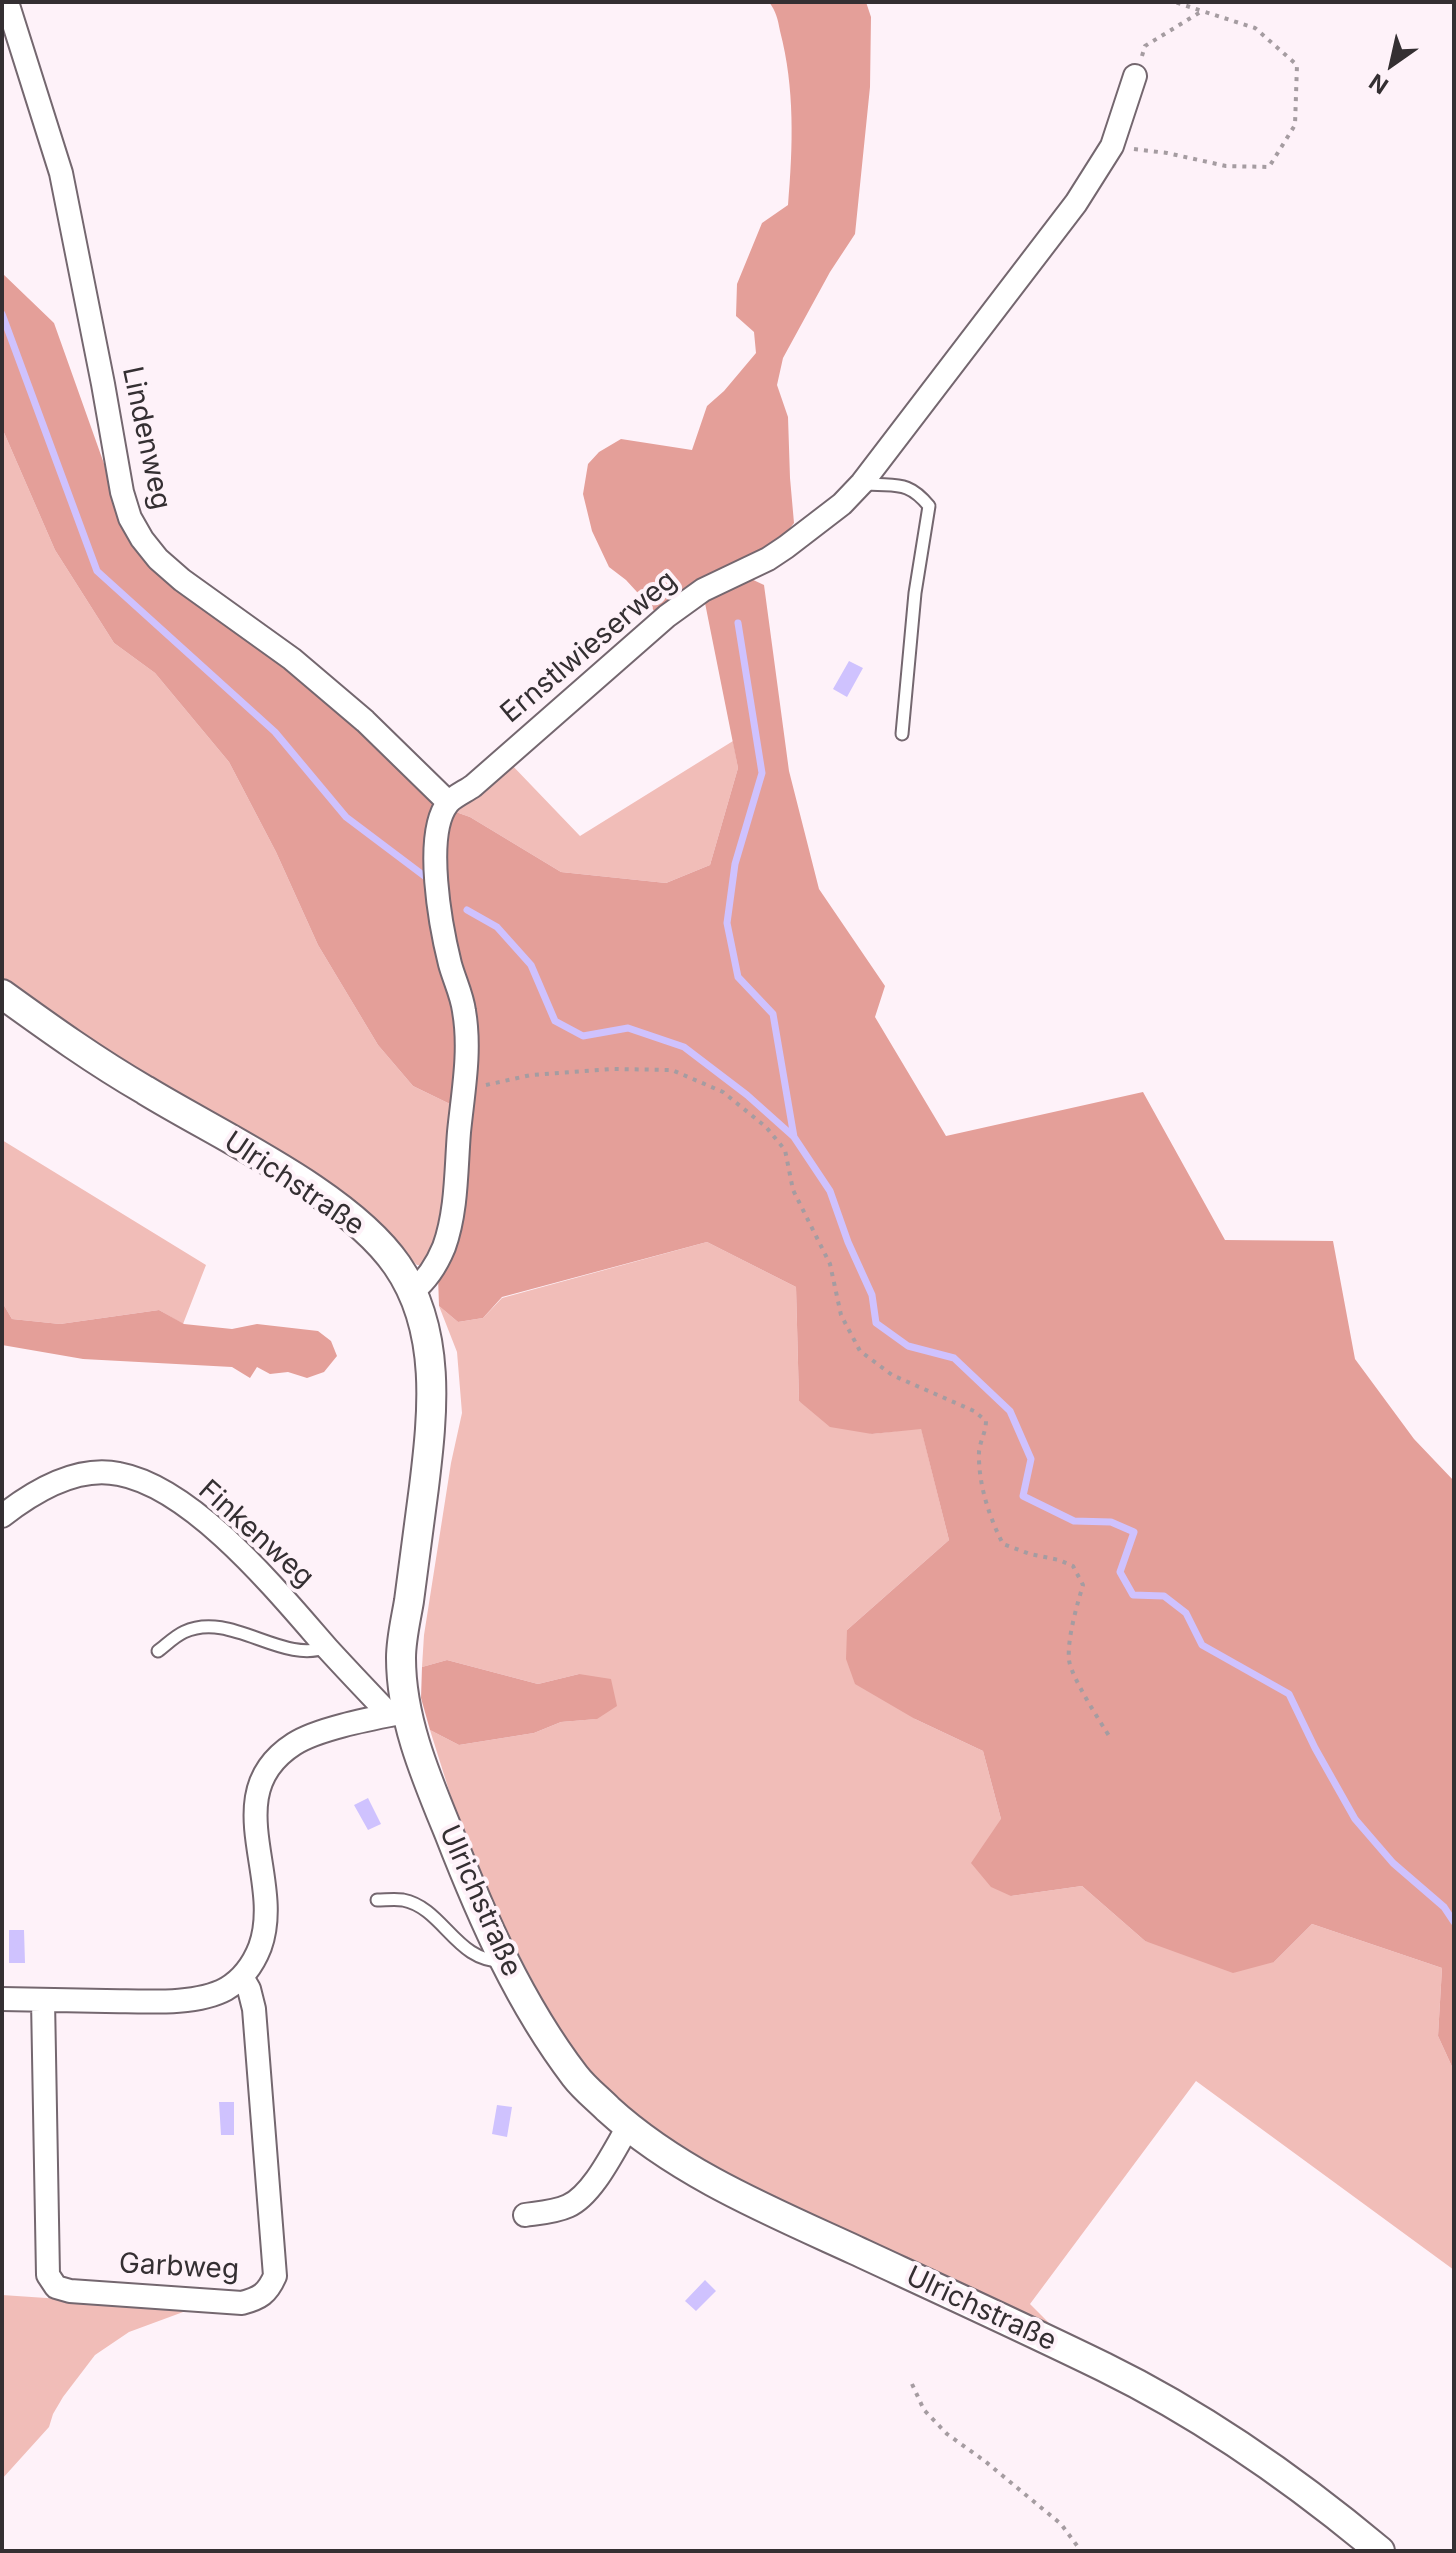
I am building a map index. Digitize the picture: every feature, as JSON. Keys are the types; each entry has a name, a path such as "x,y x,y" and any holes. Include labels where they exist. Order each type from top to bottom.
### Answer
{"street":[{"name":"Lindenweg","path":"7,2 61,173 122,492 130,518 158,559 182,580 292,659 365,721 448,802"},
{"name":"Ernstlwieserweg","path":"448,802 473,786 667,616 703,590 786,547 842,504 862,483 1076,203 1112,146 1135,76"},
{"path":"413,1291 424,1282 445,1245 452,1211 464,1090 467,1039 464,1008 443,932 434,847 448,802"},
{"name":"Ulrichstraße","path":"2,994 118,1074 293,1177 337,1207 371,1234 395,1262 413,1291 430,1352 433,1395 401,1655 397,1714 506,1961 537,2021 580,2082 628,2127 705,2179 1060,2345 1168,2400 1274,2468 1380,2551"},
{"name":"Finkenweg","path":"2,1516 24,1499 54,1483 92,1472 120,1474 154,1487 190,1509 226,1539 296,1610 327,1647 397,1714"},
{"path":"2,1999 163,2001 225,1990 242,1977 255,1961 264,1937 267,1910 254,1811 257,1789 265,1773 279,1755 296,1742 397,1714"},
{"name":"Garbweg","path":"43,2000 48,2275 56,2287 70,2291 242,2303 258,2299 268,2291 275,2276 254,2009 242,1977"},
{"path":"525,2215 561,2209 582,2197 628,2127"}],"lane":[{"path":"862,483 904,485 918,492 929,506 915,593 902,734"},
{"path":"158,1651 183,1632 201,1628 228,1629 304,1652 327,1647"},
{"path":"377,1900 402,1900 416,1905 476,1955 489,1961 506,1961"}],"path":[{"path":"1112,146 1167,153 1226,166 1269,167 1295,125 1297,65 1255,28 1175,2"},
{"path":"1135,76 1145,46 1202,11"},
{"path":"464,1090 531,1075 613,1069 672,1070 723,1092 766,1127 785,1150 793,1190 830,1264 841,1315 860,1351 892,1375 974,1411 986,1421 979,1450 983,1488 994,1527 1003,1544 1073,1566 1083,1585 1075,1613 1069,1662 1111,1739"},
{"path":"912,2384 924,2410 947,2434 1061,2524 1081,2551"}],"shaded area":[{"path":"769,2 866,2 871,17 870,87 855,234 830,272 783,358 777,385 788,417 794,523 784,536 659,616 626,580 609,567 592,531 583,494 588,464 599,452 621,439 692,450 707,406 756,353 754,332 736,316 737,284 762,223 788,205 791,161 792,118 785,52 777,19"},
{"path":"2,273 54,323 129,534 358,723 453,811 470,817 561,872 666,883 710,865 738,768 704,598 747,577 764,585 789,771 819,889 885,986 875,1017 946,1136 1143,1092 1225,1240 1333,1241 1355,1359 1414,1439 1454,1481 1454,2071 1438,2036 1442,1968 1312,1924 1274,1962 1233,1973 1145,1941 1082,1886 1011,1896 991,1887 971,1863 1001,1819 983,1751 915,1719 855,1684 846,1659 847,1630 949,1540 921,1429 872,1434 830,1427 799,1401 796,1287 707,1242 502,1297 483,1318 458,1322 439,1306 438,1276 458,1237 442,1203 453,1128 450,1104 413,1086 378,1045 318,945 276,852 229,762 155,673 114,643 55,550 2,428"},
{"path":"2,428 55,550 114,643 155,673 229,762 276,852 318,945 378,1045 413,1086 450,1104 458,1237 425,1265 417,1265 353,1208 48,1015 2,980"},
{"path":"849,661 863,668 847,697 833,689"},
{"path":"733,741 738,768 710,865 666,883 561,872 470,817 453,811 509,762 580,836"},
{"path":"2,1140 206,1265 183,1324 159,1310 60,1324 12,1319 2,1302"},
{"path":"707,1242 796,1287 799,1401 872,1434 921,1428 949,1540 847,1630 915,1719 983,1751 1001,1819 1011,1896 1082,1886 1145,1941 1274,1962 1312,1924 1442,1968 1438,2036 1454,2071 1454,2270 1196,2081 1030,2304 1049,2323 952,2285 732,2182 656,2134 588,2075 556,2026 497,1912 463,1835 430,1730 459,1745 534,1733 561,1722 596,1719 579,1674 538,1684 447,1660 422,1667 424,1635 451,1463 462,1413 457,1352 439,1306 458,1322 483,1318 502,1298"},
{"path":"2,1302 12,1319 60,1324 159,1310 184,1324 232,1329 257,1324 318,1331 331,1341 337,1356 324,1372 307,1378 288,1372 270,1374 257,1367 250,1378 232,1367 83,1359 2,1345"},
{"path":"447,1660 538,1684 579,1674 611,1679 617,1706 597,1719 561,1722 534,1733 459,1745 430,1730 421,1698 422,1667"},
{"path":"368,1798 381,1824 368,1830 354,1805"},
{"path":"9,1930 24,1930 25,1963 9,1963"},
{"path":"219,2102 234,2102 234,2135 221,2135"},
{"path":"497,2105 512,2107 507,2137 492,2134"},
{"path":"705,2280 716,2291 696,2311 685,2301"},
{"path":"2,2295 194,2308 129,2332 95,2355 63,2397 49,2427 2,2479"}],"waterway":[{"path":"2,314 97,571 275,732 346,817 427,878"},
{"path":"738,623 762,773 735,864 727,923 738,977 773,1014 794,1137 830,1191 848,1242 872,1295 876,1323 908,1346 954,1358 1010,1411 1031,1459 1023,1496 1074,1521 1111,1522 1134,1532 1120,1572 1133,1595 1164,1596 1186,1613 1202,1645 1289,1694 1355,1819 1393,1863 1444,1907 1454,1922"},
{"path":"467,910 497,927 531,965 555,1021 583,1036 628,1028 684,1047 747,1095 794,1137"}]}
